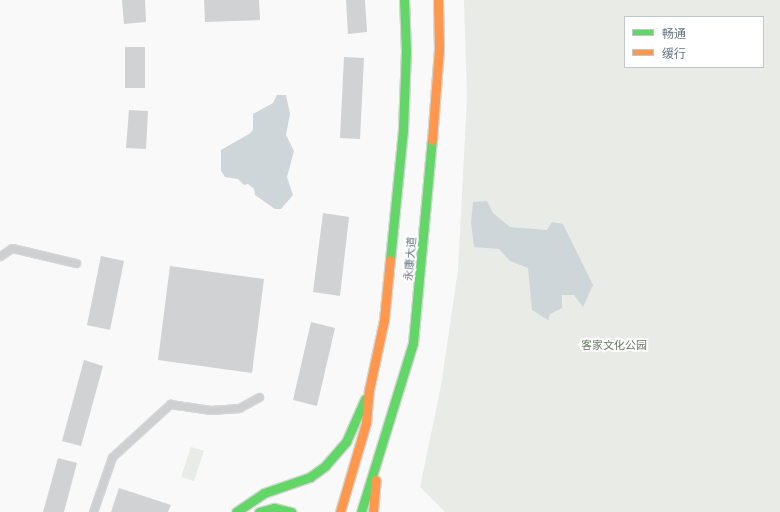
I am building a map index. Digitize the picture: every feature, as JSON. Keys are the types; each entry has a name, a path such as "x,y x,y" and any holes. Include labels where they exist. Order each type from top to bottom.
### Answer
{"main road":[{"name":"永康大道","path":"340,512 366,423 369,390 384,320 403,129 406,51 404,0"},
{"name":"永康大道","path":"361,512 378,463 413,342 421,285 439,48 438,0"},
{"path":"236,512 264,493 310,477 336,456 346,442 369,390"},
{"path":"373,512 378,463"},
{"path":"258,512 274,508 292,512"}],"street":[{"path":"0,256 12,248 76,263"},
{"path":"93,512 112,457 170,404 211,410 239,408 259,397"}],"green space":[{"name":"客家文化公园","path":"464,0 780,0 780,512 445,512 420,487 441,386 458,270 467,98"},
{"path":"191,447 204,451 194,481 181,477"}],"shaded area":[{"path":"277,95 286,95 290,114 286,135 294,151 287,177 293,195 281,209 275,209 255,195 254,189 248,184 244,185 238,179 225,177 221,171 221,150 249,134 253,130 253,114 273,103"},
{"path":"487,201 493,213 510,227 547,230 552,222 563,224 593,285 583,307 574,295 562,295 562,308 550,314 548,320 532,310 528,268 510,261 499,249 474,247 471,223 473,202"}],"building":[{"path":"122,0 145,0 146,22 124,24"},
{"path":"204,0 259,0 260,20 205,22"},
{"path":"346,0 365,0 367,32 348,34"},
{"path":"125,47 145,47 145,88 125,88"},
{"path":"344,57 364,58 360,139 340,138"},
{"path":"129,110 148,111 146,149 126,148"},
{"path":"323,213 349,217 340,296 313,292"},
{"path":"101,256 124,261 110,330 87,325"},
{"path":"170,266 264,279 252,373 158,360"},
{"path":"311,322 335,328 317,406 293,400"},
{"path":"84,360 103,366 81,446 62,441"},
{"path":"58,458 77,463 64,512 43,512"},
{"path":"119,488 171,505 168,512 111,512"}],"traffic: fast":[{"path":"390,260 403,129 406,51 404,0"},
{"path":"361,512 413,343 432,140"},
{"path":"236,512 264,493 310,477 325,466 346,442 365,399"},
{"path":"259,512 274,508 292,512"}],"traffic: slow":[{"path":"432,140 439,48 438,0"},
{"path":"340,512 366,423 369,390 384,320 390,260"},
{"path":"373,512 376,480"}]}
